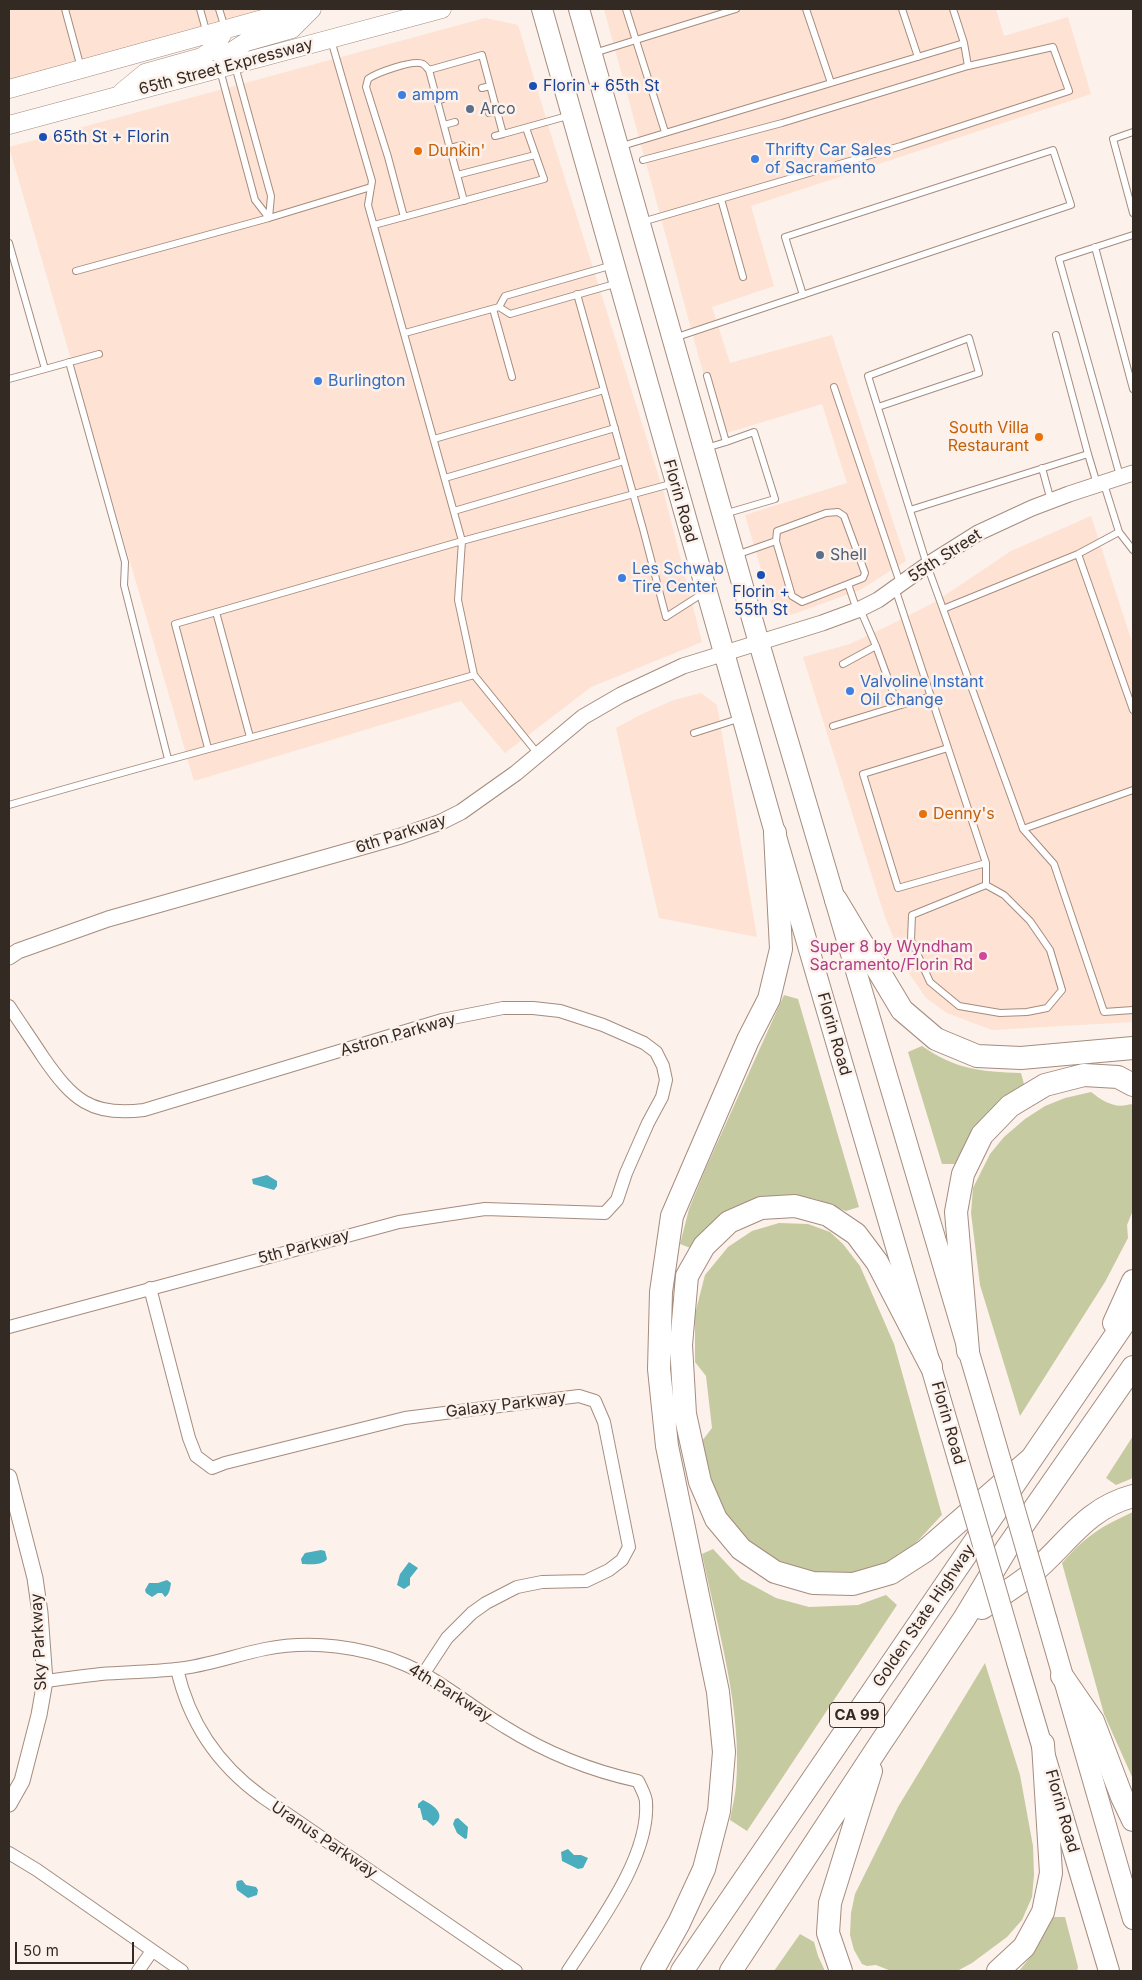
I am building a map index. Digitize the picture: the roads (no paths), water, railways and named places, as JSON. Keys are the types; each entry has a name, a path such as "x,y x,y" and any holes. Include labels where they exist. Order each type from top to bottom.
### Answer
{"highway":[{"path":"652,1971 679,1923 704,1869 719,1811 724,1752 718,1692 667,1446 659,1369 661,1292 672,1216 771,991 781,949 775,833"},
{"path":"836,900 902,1010 936,1038 977,1056 1021,1058 1133,1048"},
{"path":"968,1351 956,1212 963,1174 982,1136 1010,1106 1045,1086 1084,1074 1118,1077 1133,1085"},
{"path":"931,1366 877,1262 856,1234 828,1215 795,1206 760,1208 729,1222 704,1246 687,1276 681,1345 685,1414 700,1482 716,1519 741,1550 775,1572 813,1583 853,1584 891,1572 925,1551 1032,1458"},
{"path":"1096,1366 1133,1281"},
{"name":"Golden State Highway","path":"682,1971 1133,1310"},
{"name":"Golden State Highway","path":"730,1971 964,1619 1007,1548 1133,1367"},
{"path":"964,1619 1030,1575 1084,1521 1118,1500 1133,1496"},
{"path":"1062,1676 1093,1721 1122,1797 1133,1820"},
{"path":"841,1971 828,1933 830,1903 880,1744"},
{"path":"998,1971 1024,1947 1043,1912 1051,1873 1043,1744"}],"main road":[{"path":"11,90 299,9"},
{"path":"227,67 226,55 246,42 292,29 312,9"},
{"name":"65th Street Expressway","path":"9,125 442,9"},
{"name":"Florin Road","path":"542,9 775,833 1109,1971"},
{"path":"580,9 759,642 988,1417 1133,1919"},
{"path":"118,96 145,73 202,57 215,48 225,30"}],"street":[{"name":"55th Street","path":"759,642 858,610 978,533 1050,501 1127,475"},
{"name":"6th Parkway","path":"9,957 18,951 108,919 422,830 461,812 516,773 583,717 621,695 662,675 759,642"},
{"name":"Astron Parkway","path":"9,1006 64,1086 92,1106 109,1111 126,1112 144,1110 442,1020 503,1008 532,1008 560,1011 603,1025 644,1043 656,1052 663,1066 666,1080 662,1097 648,1123 626,1173 617,1200 605,1213"},
{"name":"5th Parkway","path":"9,1327 399,1222 485,1209 605,1213"},
{"name":"Galaxy Parkway","path":"150,1288 189,1438 196,1456 212,1468 225,1463 405,1418 579,1396 596,1401 604,1422 629,1547 622,1560 609,1570 586,1581 542,1582 518,1587 486,1603 472,1613 447,1638 424,1673"},
{"name":"Sky Parkway","path":"9,1477 35,1578 40,1613 45,1681 40,1715 22,1781 9,1804"},
{"name":"4th Parkway","path":"45,1681 99,1674 177,1669 264,1649 304,1644 367,1652 386,1657 424,1673 506,1728 543,1748 615,1776 638,1781 646,1801 644,1828 634,1862 618,1894 568,1971"},
{"name":"Uranus Parkway","path":"177,1669 186,1702 201,1733 210,1748 233,1774 261,1796 516,1971"},
{"path":"9,1853 37,1870 182,1971"},
{"path":"138,1971 152,1951"}],"lane":[{"path":"65,9 81,69"},
{"path":"200,9 207,34"},
{"path":"219,9 225,30"},
{"path":"626,9 665,132"},
{"path":"592,53 736,9"},
{"path":"806,9 830,83"},
{"path":"902,9 918,57"},
{"path":"954,9 964,43 968,66"},
{"path":"331,39 372,181 368,204 462,541 458,600 474,675 538,754"},
{"path":"618,146 964,43"},
{"path":"640,223 901,146 1069,91 1054,47 968,66 782,123 643,160"},
{"path":"429,70 482,55 503,134"},
{"path":"404,217 366,87 368,79 374,74 416,62 422,63 429,70 464,201"},
{"path":"227,67 255,200 269,218"},
{"path":"227,67 271,196 269,218"},
{"path":"482,88 490,86"},
{"path":"437,101 449,97"},
{"path":"489,113 497,111"},
{"path":"495,136 572,115"},
{"path":"444,125 456,122"},
{"path":"374,225 544,179 526,128"},
{"path":"1133,132 1113,139 1133,213"},
{"path":"450,148 462,145"},
{"path":"673,339 1072,205 1052,150 785,237 803,295"},
{"path":"457,176 535,155"},
{"path":"76,271 269,218 371,187"},
{"path":"721,199 743,277"},
{"path":"1127,475 1059,259 1133,235"},
{"path":"9,243 45,369"},
{"path":"1095,247 1133,389"},
{"path":"496,308 510,314 577,294 616,273"},
{"path":"404,333 496,308 505,296 616,273"},
{"path":"577,294 634,494 666,617 706,592"},
{"path":"496,308 512,377"},
{"path":"1056,335 1088,454 1119,532 1133,550"},
{"path":"878,406 979,373 968,338 868,376 927,565 1023,829 1054,864 1104,1012 1133,1010"},
{"path":"9,380 99,354"},
{"path":"69,362 125,562 124,585 168,759"},
{"path":"707,376 726,442"},
{"path":"834,387 931,696 986,863 986,885"},
{"path":"434,439 604,390"},
{"path":"444,478 615,428"},
{"path":"704,449 754,432 775,499 723,514"},
{"path":"910,510 1088,454"},
{"path":"454,511 624,461"},
{"path":"1042,468 1050,501"},
{"path":"208,748 175,624 462,541 675,483"},
{"path":"838,512 844,516 865,573 863,578 802,602 792,596 776,542 777,530 826,513 838,512"},
{"path":"943,609 1078,554 1119,532"},
{"path":"734,555 776,542"},
{"path":"1078,554 1133,710"},
{"path":"848,584 858,610 876,646 898,706"},
{"path":"216,612 250,737"},
{"path":"843,664 876,646"},
{"path":"9,805 474,675"},
{"path":"833,726 931,696"},
{"path":"694,733 742,717"},
{"path":"948,748 863,774 898,888 986,863"},
{"path":"1023,829 1133,790"},
{"path":"986,885 1004,895 1030,921 1050,950 1062,990 1047,1008 1000,1014 959,1006 930,982 911,940 912,915 986,885"}],"water":[{"path":"267,1175 277,1181 277,1186 274,1190 253,1184 252,1179"},
{"path":"325,1551 327,1559 325,1561 316,1564 302,1564 301,1559 305,1553"},
{"path":"409,1562 418,1568 410,1578 410,1585 404,1589 397,1585 400,1574"},
{"path":"167,1580 171,1583 167,1596 165,1597 162,1593 158,1593 152,1597 146,1593 145,1590 149,1583"},
{"path":"423,1800 438,1811 439,1819 433,1826 426,1820 423,1820 420,1808 418,1808 418,1804"},
{"path":"458,1818 468,1827 467,1838 465,1839 457,1833 453,1824 455,1819"},
{"path":"568,1849 574,1855 588,1858 583,1868 578,1869 562,1861 561,1852"},
{"path":"242,1880 246,1885 256,1887 258,1890 257,1895 248,1898 237,1890 237,1881"}],"place":[{"name":"Florin + 65th St","path":"533,86"},
{"name":"ampm","path":"402,95"},
{"name":"Arco","path":"470,109"},
{"name":"65th St + Florin","path":"43,137"},
{"name":"Dunkin'","path":"418,151"},
{"name":"Thrifty Car Sales of Sacramento","path":"755,159"},
{"name":"Burlington","path":"318,381"},
{"name":"South Villa Restaurant","path":"1039,437"},
{"name":"Shell","path":"820,555"},
{"name":"Florin + 55th St","path":"761,575"},
{"name":"Les Schwab Tire Center","path":"622,578"},
{"name":"Valvoline Instant Oil Change","path":"850,691"},
{"name":"Denny's","path":"923,814"},
{"name":"Super 8 by Wyndham Sacramento/Florin Rd","path":"983,956"}]}
